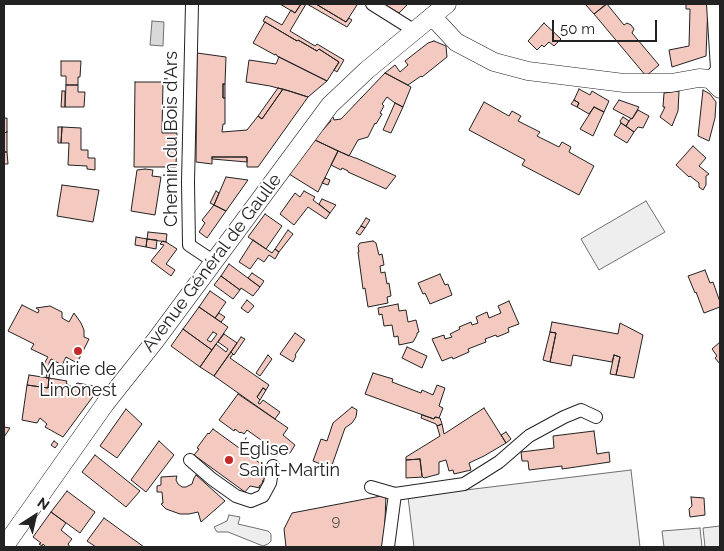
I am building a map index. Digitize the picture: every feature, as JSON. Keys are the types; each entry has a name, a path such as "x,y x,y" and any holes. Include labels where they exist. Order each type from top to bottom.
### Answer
{"main road":[{"name":"Avenue Général de Gaulle","path":"4,547 105,404 155,341 330,105 358,78 447,4"},
{"path":"432,16 456,42 494,62 528,71 624,83 670,83 699,78 715,84"}],"street":[{"name":"Chemin du Bois d'Ars","path":"192,4 188,182 189,245 213,261"},
{"path":"372,4 415,31"},
{"path":"714,4 717,69 715,84"},
{"path":"371,487 395,494 464,484 499,462 529,436 564,417 581,410 596,417"},
{"path":"190,460 236,496 251,501 263,496 270,483 273,466"},
{"path":"388,547 395,494"}],"shaded area":[{"path":"152,21 164,22 163,46 150,45"},
{"path":"646,201 665,232 599,270 581,239"},
{"path":"631,470 640,547 414,547 408,497"},
{"path":"229,515 240,517 238,524 268,531 271,534 271,541 263,546 228,532 217,532 214,527 227,521"},
{"path":"720,526 720,547 705,547 703,528"},
{"path":"700,528 702,547 664,547 662,531"}],"building":[{"path":"280,4 301,4 295,13"},
{"path":"301,4 306,4 290,31 344,60 337,72 334,70 339,62 319,49 317,51 297,41 263,21 266,16 282,25 291,10 295,13"},
{"path":"307,4 316,4 346,22 349,18 352,20 347,27"},
{"path":"316,4 356,4 357,5 346,22"},
{"path":"384,4 408,4 399,13"},
{"path":"585,4 606,4 594,14"},
{"path":"607,4 624,25 627,23 631,25 634,29 632,33 659,65 646,76 594,14"},
{"path":"686,4 708,4 706,56 672,67 669,50 689,46 690,9 686,9"},
{"path":"265,22 317,51 319,49 339,62 327,81 253,43"},
{"path":"544,23 561,39 554,46 549,42 537,50 528,41"},
{"path":"434,41 446,46 447,57 422,77 408,85 385,73 395,65 400,72 408,65 405,61 428,43"},
{"path":"197,53 226,57 225,84 223,84 225,124 223,124 222,132 247,130 258,116 262,119 283,89 308,97 258,167 247,167 247,157 212,157 212,164 196,162"},
{"path":"279,57 327,81 308,97 270,86 246,82 249,60 276,64"},
{"path":"61,61 81,61 78,85 66,85 66,76 61,76"},
{"path":"385,73 411,87 403,107 387,97 382,104 384,106 380,113 382,114 368,137 358,140 349,156 315,140 331,121 330,119 333,117 334,120 341,119"},
{"path":"135,82 163,82 162,133 177,133 176,167 134,167"},
{"path":"223,84 225,84 225,98 223,98"},
{"path":"66,85 78,85 78,92 85,92 84,107 65,107"},
{"path":"278,88 283,89 262,119 258,116"},
{"path":"579,89 590,95 592,91 609,101 604,112 594,107 589,114 577,107 579,103 574,100"},
{"path":"703,90 710,94 716,102 715,118 709,141 698,136"},
{"path":"62,91 65,91 65,107 61,107"},
{"path":"679,91 678,111 672,126 660,117 665,107 663,107 664,93"},
{"path":"574,100 579,103 577,107 571,104"},
{"path":"619,100 639,107 632,119 613,109"},
{"path":"484,102 509,116 512,111 521,116 518,121 540,132 537,136 559,147 562,142 571,147 569,152 594,166 579,195 522,165 525,160 469,130"},
{"path":"395,103 403,107 391,133 383,130"},
{"path":"594,107 604,112 593,136 580,129"},
{"path":"638,110 649,116 643,128 638,127 634,132 626,126"},
{"path":"623,117 629,121 626,126 620,121"},
{"path":"4,118 7,118 7,132 4,133"},
{"path":"621,123 634,132 627,143 614,135"},
{"path":"58,127 62,127 61,143 58,143"},
{"path":"62,127 81,128 81,150 88,150 88,158 95,158 95,170 87,169 87,166 68,165 69,143 61,143"},
{"path":"7,132 7,152 4,152 4,133"},
{"path":"315,140 338,151 318,192 289,174"},
{"path":"693,146 706,158 699,166 709,174 706,176 706,185 703,190 699,187 699,183 676,165"},
{"path":"338,151 396,176 386,189 342,168 341,170 331,165"},
{"path":"4,152 7,152 8,164 4,164"},
{"path":"212,157 247,157 247,162 212,159"},
{"path":"137,170 153,170 152,176 161,177 155,215 131,211"},
{"path":"226,177 248,180 226,211 214,205"},
{"path":"325,178 330,180 328,185 322,183"},
{"path":"62,185 99,190 93,222 57,216"},
{"path":"216,191 219,193 214,205 210,203"},
{"path":"304,191 315,197 313,200 330,213 326,219 308,207 294,225 280,214 295,193 300,197"},
{"path":"322,199 336,205 330,213 319,204"},
{"path":"214,205 226,211 207,238 199,232 205,223 202,220"},
{"path":"265,214 282,226 266,249 248,237"},
{"path":"366,218 370,220 365,228 361,226"},
{"path":"361,226 365,228 360,235 356,233"},
{"path":"288,230 293,234 279,252 275,249"},
{"path":"148,232 167,234 166,242 147,239"},
{"path":"136,237 147,239 146,247 135,245"},
{"path":"147,239 157,240 156,249 146,247"},
{"path":"253,240 272,253 275,249 279,252 275,259 269,255 264,262 258,258 250,269 239,262"},
{"path":"163,241 177,249 166,264 175,270 171,276 151,261 164,245 160,244"},
{"path":"373,241 376,243 379,255 382,254 384,265 380,266 381,273 385,272 391,296 387,297 388,303 368,307 365,288 363,289 358,246 360,243"},
{"path":"229,264 260,287 253,296 241,288 240,290 221,276"},
{"path":"705,270 710,283 713,282 720,307 704,313 688,276"},
{"path":"252,273 264,281 260,287 248,278"},
{"path":"440,274 445,285 448,284 452,295 430,304 418,283"},
{"path":"221,276 240,290 233,299 214,285"},
{"path":"210,291 226,302 215,318 199,307"},
{"path":"247,300 254,306 248,313 241,308"},
{"path":"509,301 519,324 508,328 509,332 485,339 486,342 468,349 469,352 453,359 452,357 442,361 432,339 444,335 445,339 452,337 450,334 460,329 459,327 471,322 472,325 478,323 476,317 487,312 489,318 501,313 498,306"},
{"path":"398,304 399,311 406,310 408,322 416,320 419,332 413,342 399,345 398,336 394,337 392,325 384,326 382,314 379,315 378,308"},
{"path":"22,305 38,313 39,310 36,308 50,306 62,312 62,318 69,322 74,313 84,330 84,337 89,339 77,363 66,357 62,365 51,359 49,363 49,378 46,378 45,362 48,357 31,349 34,344 8,331"},
{"path":"199,307 228,327 212,350 183,329","holes":["213,332 217,334 211,342 207,340"]},
{"path":"219,313 225,317 221,322 215,318"},
{"path":"552,322 618,334 620,323 643,335 634,378 616,375 620,357 614,355 612,362 573,355 571,366 550,362 556,333 550,332"},
{"path":"183,329 212,350 200,367 171,346"},
{"path":"550,332 556,333 550,362 543,360"},
{"path":"295,333 305,340 295,355 293,362 280,354"},
{"path":"224,334 237,343 214,376 200,367 216,344 226,352 228,349 218,342"},
{"path":"241,337 245,339 234,355 231,352"},
{"path":"720,342 720,364 715,358 717,356 712,349"},
{"path":"407,347 427,356 422,368 402,358"},
{"path":"231,352 233,354 230,358 269,385 266,390 263,388 257,397 260,400 258,403 260,404 263,400 280,412 275,419 214,376"},
{"path":"268,355 272,359 260,376 256,373"},
{"path":"614,355 620,357 616,375 610,374"},
{"path":"373,373 393,379 392,382 421,393 422,390 433,395 437,385 445,388 439,406 443,408 439,418 435,417 434,419 365,394"},
{"path":"29,375 49,378 48,388 27,385"},
{"path":"49,378 67,381 66,383 73,388 77,383 100,387 63,437 45,427 47,424 40,418 37,423 22,420 27,385 48,388"},
{"path":"263,388 266,390 260,400 257,397"},
{"path":"238,394 288,428 283,435 295,445 290,453 280,453 277,456 265,453 263,452 268,445 247,430 244,434 235,429 234,431 219,420"},
{"path":"352,407 357,410 356,417 345,428 331,468 313,461 321,439 327,441 333,423"},
{"path":"484,408 506,443 469,463 471,470 454,474 453,470 449,471 446,460 439,462 439,474 424,478 422,476 420,459 406,460 406,457 440,436 437,426 442,424 444,434"},
{"path":"126,409 142,424 117,458 100,446"},
{"path":"422,415 434,419 435,417 440,418 442,424 437,426 421,418"},
{"path":"4,427 10,428 4,437"},
{"name":"Église Saint-Martin","path":"213,429 264,466 259,472 263,478 265,477 265,480 259,486 260,488 250,486 245,492 194,455 199,449 197,448"},
{"path":"594,431 597,454 609,452 610,462 562,469 562,466 529,470 528,461 522,461 521,452 554,448 553,436"},
{"path":"506,432 511,439 506,443 501,435"},
{"path":"54,441 58,444 55,448 51,445"},
{"path":"159,441 174,455 146,492 131,480"},
{"path":"95,455 140,491 126,507 82,472"},
{"path":"420,459 423,477 406,478 406,460"},
{"path":"196,475 225,501 201,522 198,512 180,514 166,509 161,504 163,503 162,492 157,492 157,486 161,485 161,477 177,476 178,484 186,487 192,484"},
{"path":"67,491 95,512 80,533 51,512"},
{"path":"386,495 384,547 286,547 284,529 292,513"},
{"path":"691,497 704,498 705,515 690,517"},
{"path":"51,512 66,523 61,530 72,539 68,544 70,547 46,547 43,544 42,546 33,537"},
{"path":"104,518 144,547 96,547 87,541"}],"place":[{"name":"Mairie de Limonest","path":"78,351"},
{"name":"Église Saint-Martin","path":"229,460"}]}
